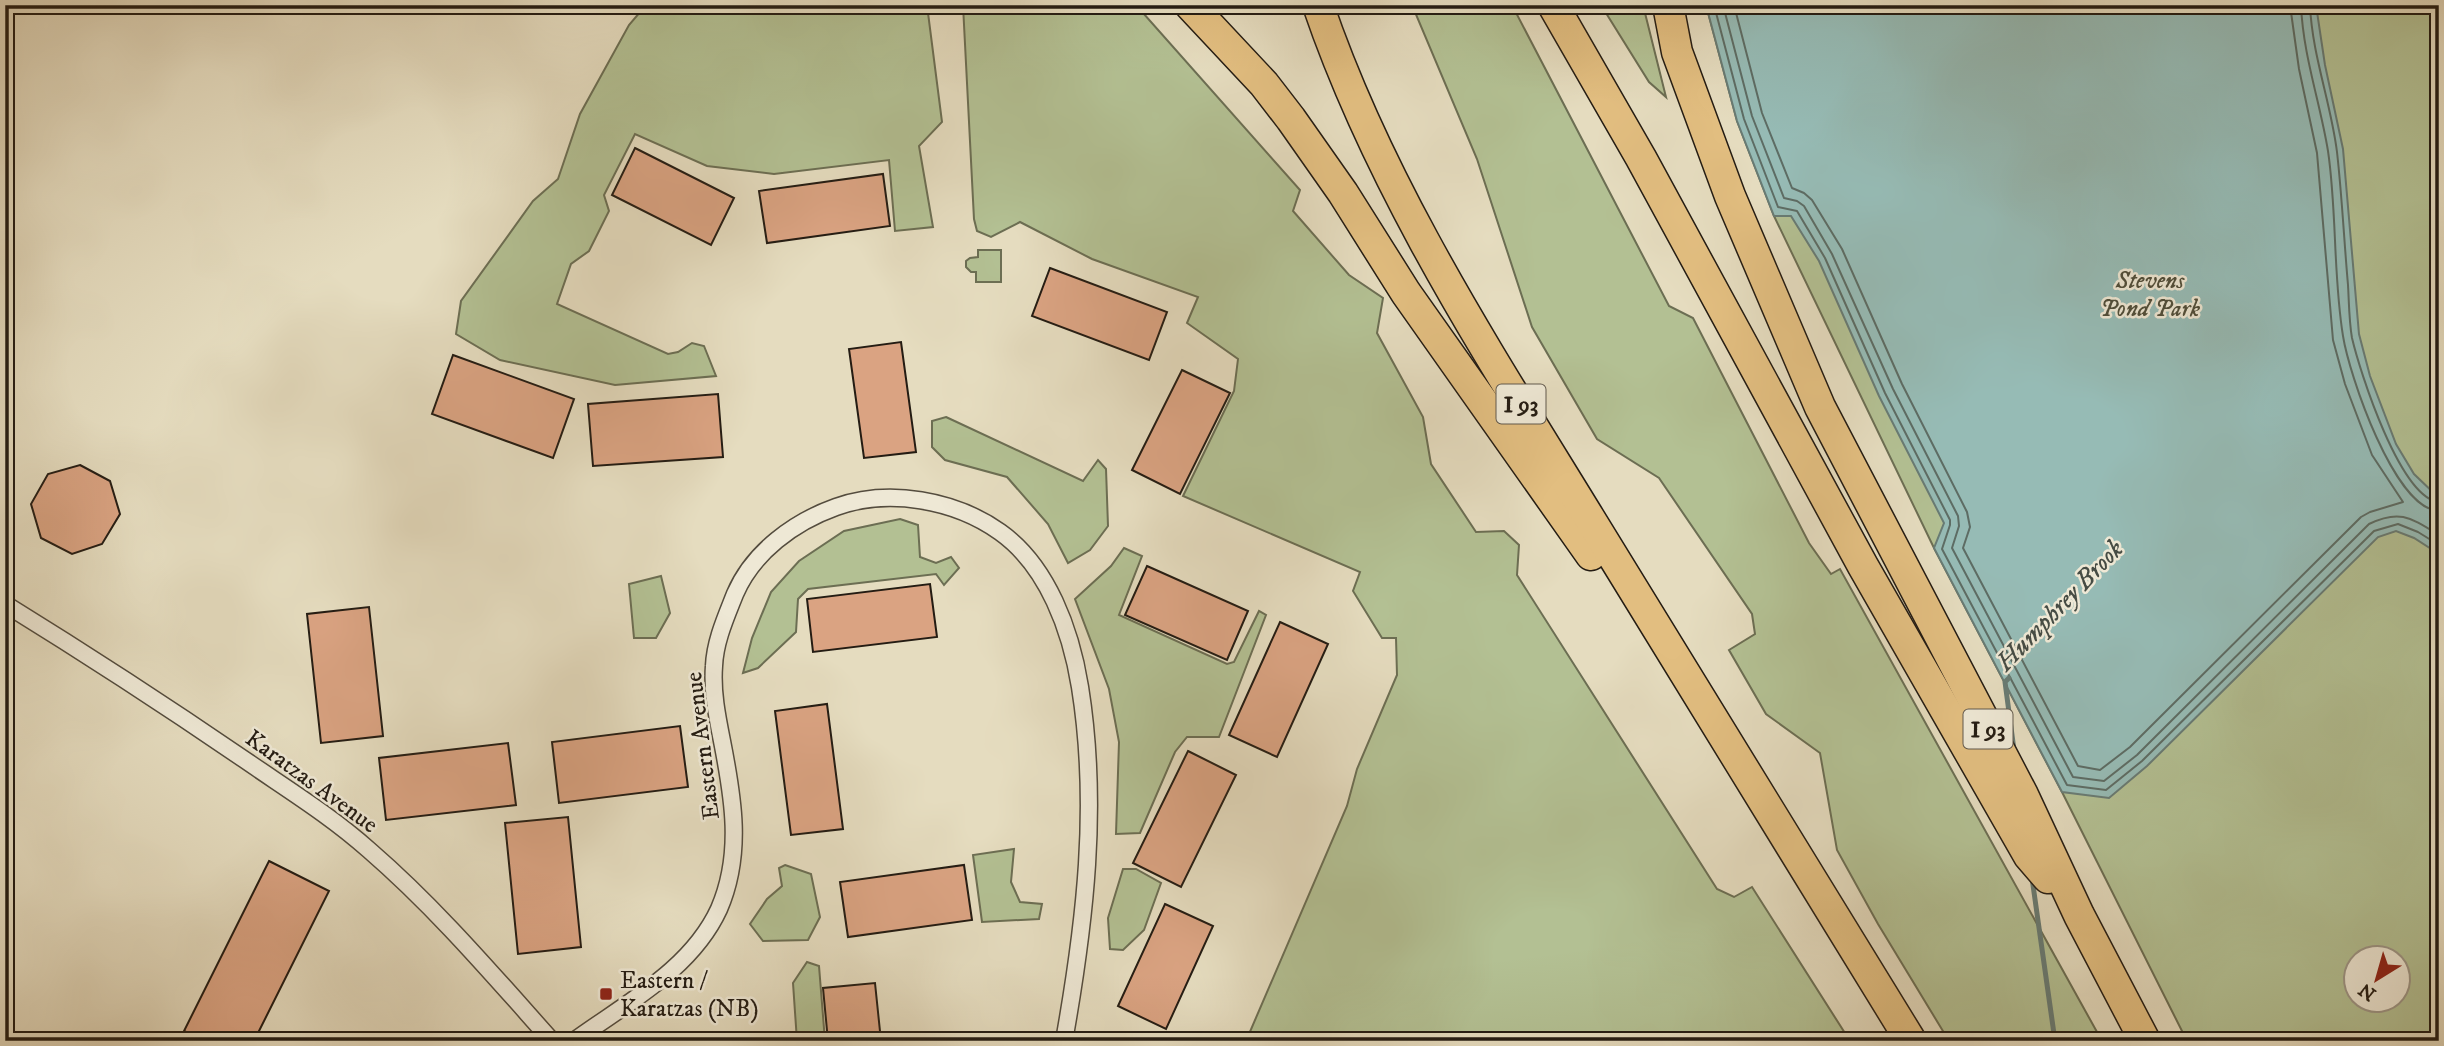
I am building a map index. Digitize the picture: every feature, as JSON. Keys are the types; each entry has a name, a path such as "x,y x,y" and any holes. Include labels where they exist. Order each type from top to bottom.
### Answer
{"highway":[{"path":"1190,5 1264,84 1291,119 1343,193 1406,293 1755,786"},
{"name":"I 93","path":"1318,5 1371,140 1434,257 1558,466 1911,1041"},
{"path":"1553,5 1641,158 1863,566 2029,856 2079,915"},
{"name":"I 93","path":"1668,5 1677,52 1730,196 1820,407 2023,795 2079,915 2145,1041"}],"street":[{"name":"Eastern Avenue","path":"574,1041 678,965 698,944 720,906 732,863 734,816 715,704 714,663 724,621 741,582 768,548 785,534 822,512 864,500 901,499 947,506 970,515 1008,538 1040,575 1053,597 1077,665 1086,744 1090,848 1080,947 1064,1041"},
{"name":"Karatzas Avenue","path":"5,604 192,724 367,848 466,943 552,1041"}],"green space":[{"path":"646,5 927,5 942,122 919,146 933,227 895,231 889,160 774,174 707,166 635,134 604,195 609,211 589,251 571,264 557,304 668,354 678,352 692,343 704,346 716,376 615,385 500,360 456,334 461,301 533,201 558,179 580,114 629,25"},
{"path":"963,5 1136,5 1300,190 1293,211 1349,275 1383,298 1377,333 1423,417 1431,464 1476,532 1504,531 1519,545 1517,575 1717,889 1734,897 1752,887 1850,1041 1246,1041 1347,806 1357,769 1397,675 1396,638 1382,638 1353,591 1360,572 1183,496 1234,391 1238,359 1187,323 1198,297 1092,259 1020,222 991,237 977,231 974,219"},
{"path":"1412,5 1512,5 1669,306 1693,318 1809,543 1831,574 1840,569 2102,1041 1949,1041 1837,850 1820,753 1766,714 1729,650 1755,634 1752,614 1659,478 1597,439 1532,327 1477,159"},
{"path":"1601,5 1643,5 1666,97 1649,82"},
{"name":"Stevens Pond Park","path":"1706,5 2439,5 2439,1041 2187,1041 2062,792 1934,548 1774,216 1737,121"},
{"path":"978,250 1001,250 1001,282 976,282 976,272 971,272 966,267 966,261 978,257"},
{"path":"946,417 1083,481 1098,460 1106,469 1108,526 1090,550 1068,563 1048,524 1007,477 945,460 932,447 932,421"},
{"path":"900,519 918,525 920,557 936,563 951,557 959,568 944,585 936,574 808,589 798,599 796,632 758,668 743,673 752,638 771,592 799,561 844,531"},
{"path":"1124,548 1142,556 1119,615 1227,664 1234,662 1259,611 1266,615 1219,737 1187,737 1175,752 1140,833 1116,834 1119,742 1109,689 1075,599 1111,566"},
{"path":"661,576 670,613 656,638 634,638 629,584"},
{"path":"1014,849 1011,882 1020,902 1042,904 1039,919 982,922 973,855"},
{"path":"785,865 811,874 820,917 808,940 763,941 750,924 767,899 782,886 779,868"},
{"path":"1123,869 1136,869 1161,883 1144,930 1123,950 1110,949 1108,918"},
{"path":"807,962 819,966 825,1041 797,1041 793,983"}],"water":[{"name":"Stevens Pond Park","path":"1706,5 2316,5 2325,65 2343,149 2359,334 2370,376 2396,444 2414,474 2439,498 2439,554 2414,538 2396,531 2378,537 2147,766 2109,798 2062,792 1934,548 1944,523 1879,396 1819,261 1791,216 1774,216 1737,121"}],"building":[{"path":"635,148 734,198 711,245 612,195"},
{"path":"883,174 890,226 767,243 759,191"},
{"path":"1050,268 1167,312 1149,360 1032,316"},
{"path":"901,342 916,452 864,458 849,349"},
{"path":"453,355 574,399 553,458 432,414"},
{"path":"1182,370 1230,393 1180,494 1132,470"},
{"path":"718,394 723,457 593,466 588,404"},
{"path":"80,465 110,481 120,514 102,544 72,554 41,538 31,504 48,474"},
{"path":"1147,566 1248,611 1227,660 1125,615"},
{"path":"930,584 937,637 813,652 807,599"},
{"path":"369,607 383,736 321,743 307,614"},
{"path":"1280,622 1328,644 1277,757 1229,735"},
{"path":"827,704 843,829 791,835 775,711"},
{"path":"680,726 688,787 559,803 552,742"},
{"path":"508,743 516,805 386,820 379,758"},
{"path":"1188,751 1236,775 1181,887 1133,863"},
{"path":"568,817 581,947 518,954 505,823"},
{"path":"269,861 329,891 254,1041 204,1041 184,1031"},
{"path":"964,865 972,920 848,937 840,882"},
{"path":"1165,904 1213,926 1166,1029 1118,1006"},
{"path":"875,983 881,1041 828,1041 823,988"}],"waterway":[{"name":"Humphrey Brook","path":"2009,678 2005,682 2014,750"},
{"name":"Humphrey Brook","path":"2032,878 2055,1041"}],"place":[{"name":"Eastern / Karatzas (NB)","path":"606,994"}]}
